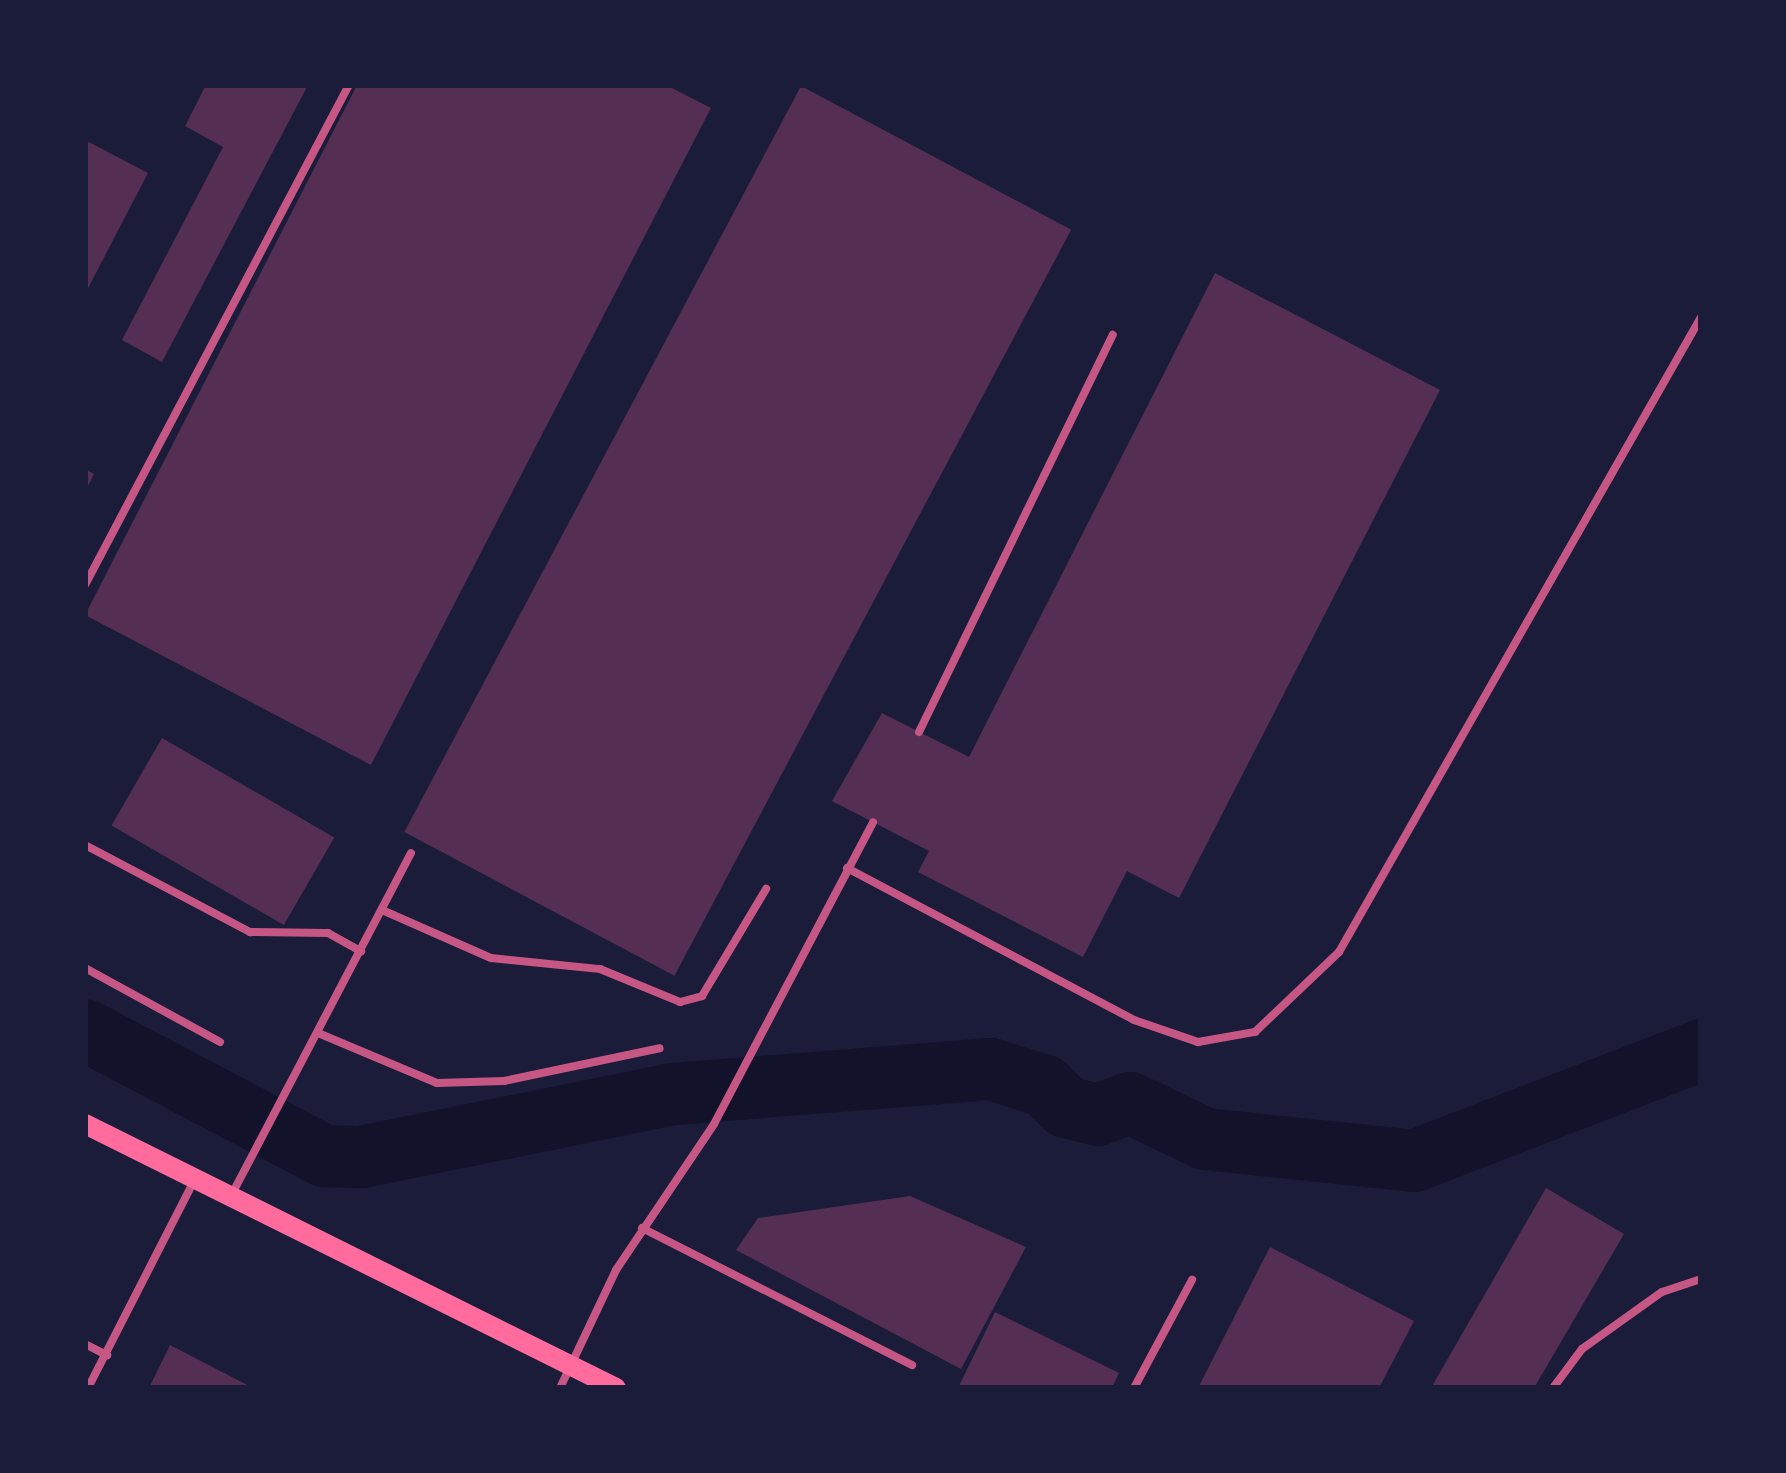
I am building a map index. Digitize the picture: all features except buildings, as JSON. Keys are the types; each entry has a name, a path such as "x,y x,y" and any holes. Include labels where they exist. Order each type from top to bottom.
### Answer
{"main road":[{"path":"85,1124 616,1388"}],"lane":[{"path":"85,585 349,85"},
{"path":"848,868 1134,1020 1198,1042 1255,1032 1339,952 1701,317"},
{"path":"919,732 1113,334"},
{"path":"560,1388 642,1228 714,1124 873,822"},
{"path":"85,844 250,932 328,933 361,951"},
{"path":"230,1196 412,853"},
{"path":"382,910 491,958 600,969 680,1002 702,996 766,889"},
{"path":"85,968 220,1042"},
{"path":"318,1033 437,1083 504,1081 660,1048"},
{"path":"88,1388 195,1179"},
{"path":"642,1228 912,1366"},
{"path":"1552,1388 1582,1349 1662,1292 1701,1279"},
{"path":"1134,1388 1192,1280"},
{"path":"85,1344 106,1355"}],"waterway":[{"path":"85,1030 324,1156 361,1157 673,1094 991,1069 1045,1086 1066,1107 1097,1115 1130,1103 1205,1139 1414,1161 1701,1050"}]}
